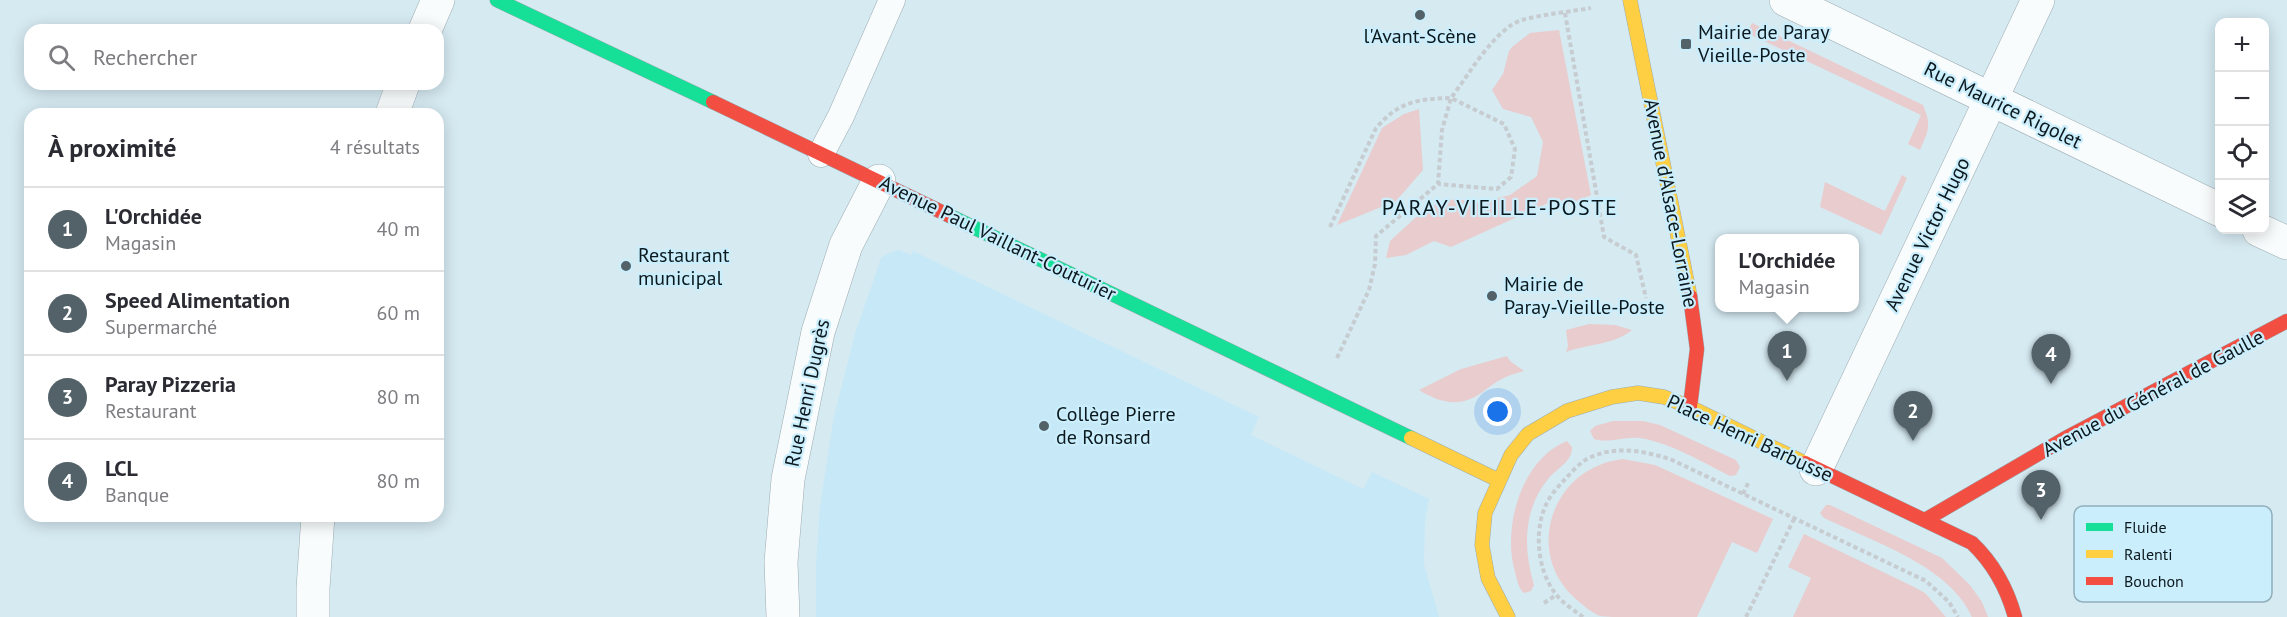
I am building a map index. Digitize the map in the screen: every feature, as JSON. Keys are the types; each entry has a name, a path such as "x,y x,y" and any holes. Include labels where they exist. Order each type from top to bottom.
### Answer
{"street":[{"path":"428,24 438,0"},
{"name":"Avenue Paul Vaillant-Couturier","path":"497,0 879,181 1498,480"},
{"name":"Avenue d'Alsace-Lorraine","path":"1630,0 1693,309 1697,349 1690,407"},
{"name":"Rue Maurice Rigolet","path":"1785,0 2215,208"},
{"name":"Avenue Victor Hugo","path":"1816,469 2038,0"},
{"path":"394,108 401,90"},
{"name":"Rue Henri Dugrès","path":"783,617 781,562 788,479 818,332 846,245 879,181"},
{"path":"2268,234 2287,243"},
{"name":"Avenue du Général de Gaulle","path":"1925,520 2064,439 2287,321"},
{"name":"Place Henri Barbusse","path":"1508,617 1488,578 1482,545 1485,513 1511,455 1528,434 1567,411 1612,397 1638,393 1664,397 1690,407 1972,543 1988,557 2000,574 2011,601 2014,617"},
{"path":"313,617 318,522"}],"lane":[{"path":"821,154 841,116 892,0"}],"path":[{"path":"1438,184 1442,130 1451,98 1492,40 1520,21 1630,0"},
{"path":"1565,13 1604,237 1636,255 1649,308"},
{"path":"1320,393 1369,290 1375,264 1376,236 1438,184 1497,189 1511,177 1515,149 1504,124 1451,98 1423,98 1387,114 1376,128 1330,227"},
{"path":"1583,617 1556,595 1543,570 1539,541 1547,502 1572,471 1588,458 1620,449 1646,452 1670,459 1926,581 1949,602 1958,617"},
{"path":"1746,617 1794,519"}],"shaded area":[{"path":"1752,23 1923,105 1928,128 1920,150 1908,144 1921,115 1747,33"},
{"path":"1559,30 1591,195 1565,206 1559,198 1451,247 1434,241 1406,255 1386,258 1390,241 1425,209 1456,199 1479,203 1510,195 1537,176 1543,142 1531,117 1503,109 1492,90 1503,74 1512,47 1530,33"},
{"path":"1419,109 1423,170 1396,201 1337,225 1382,128 1404,114"},
{"path":"1902,175 1907,178 1881,235 1820,207 1825,182 1885,211"},
{"name":"Collège Pierre de Ronsard","path":"899,250 911,255 913,251 1259,417 1251,435 1363,489 1372,472 1429,499 1425,521 1424,564 1439,617 816,617 816,567 820,506 834,416 855,334 881,258"},
{"path":"1589,324 1615,325 1632,330 1617,339 1566,352 1568,346 1566,330"},
{"path":"1507,356 1524,371 1510,375 1473,398 1458,402 1442,401 1419,390 1461,369"},
{"path":"1613,421 1643,421 1660,425 1736,460 1740,467 1736,475 1730,476 1652,440 1634,438 1605,441 1594,439 1590,431 1595,426"},
{"path":"1567,441 1572,447 1572,452 1540,491 1530,516 1527,543 1534,585 1531,591 1524,593 1520,589 1515,572 1511,536 1519,497 1538,463 1551,450"},
{"path":"1623,459 1655,465 1773,519 1757,553 1732,542 1697,617 1600,616 1577,600 1560,581 1551,559 1549,537 1553,515 1563,495 1578,478 1598,465"},
{"path":"1826,505 1942,558 1970,585 1982,602 1988,617 1972,617 1961,599 1928,569 1886,546 1824,518 1820,513"},
{"path":"1804,534 1925,593 1946,617 1793,617 1811,578 1788,567"}],"traffic: fast":[{"path":"497,0 713,102"},
{"path":"950,216 1411,438"}],"traffic: slow":[{"path":"1630,0 1690,296"},
{"path":"1508,617 1488,578 1482,545 1485,513 1511,455 1528,434 1567,411 1612,397 1638,393 1664,397 1690,407 1805,463"},
{"path":"1411,438 1498,480"}],"traffic: jam":[{"path":"713,102 950,216"},
{"path":"1690,296 1697,349 1690,407"},
{"path":"1925,520 2064,439 2287,321"},
{"path":"1805,463 1972,543 1999,577 2015,617"}],"place":[{"name":"l'Avant-Scène","path":"1420,15"},
{"name":"Mairie de Paray Vieille-Poste","path":"1686,44"},
{"name":"Restaurant municipal","path":"626,266"},
{"name":"Mairie de Paray-Vieille-Poste","path":"1492,296"},
{"name":"L'Orchidée","path":"1787,381"},
{"name":"LCL","path":"2051,384"},
{"name":"Collège Pierre de Ronsard","path":"1044,426"},
{"name":"Speed Alimentation","path":"1913,441"},
{"name":"Paray Pizzeria","path":"2041,520"}],"district":[{"name":"PARAY-VIEILLE-POSTE","path":"1500,207"}]}
